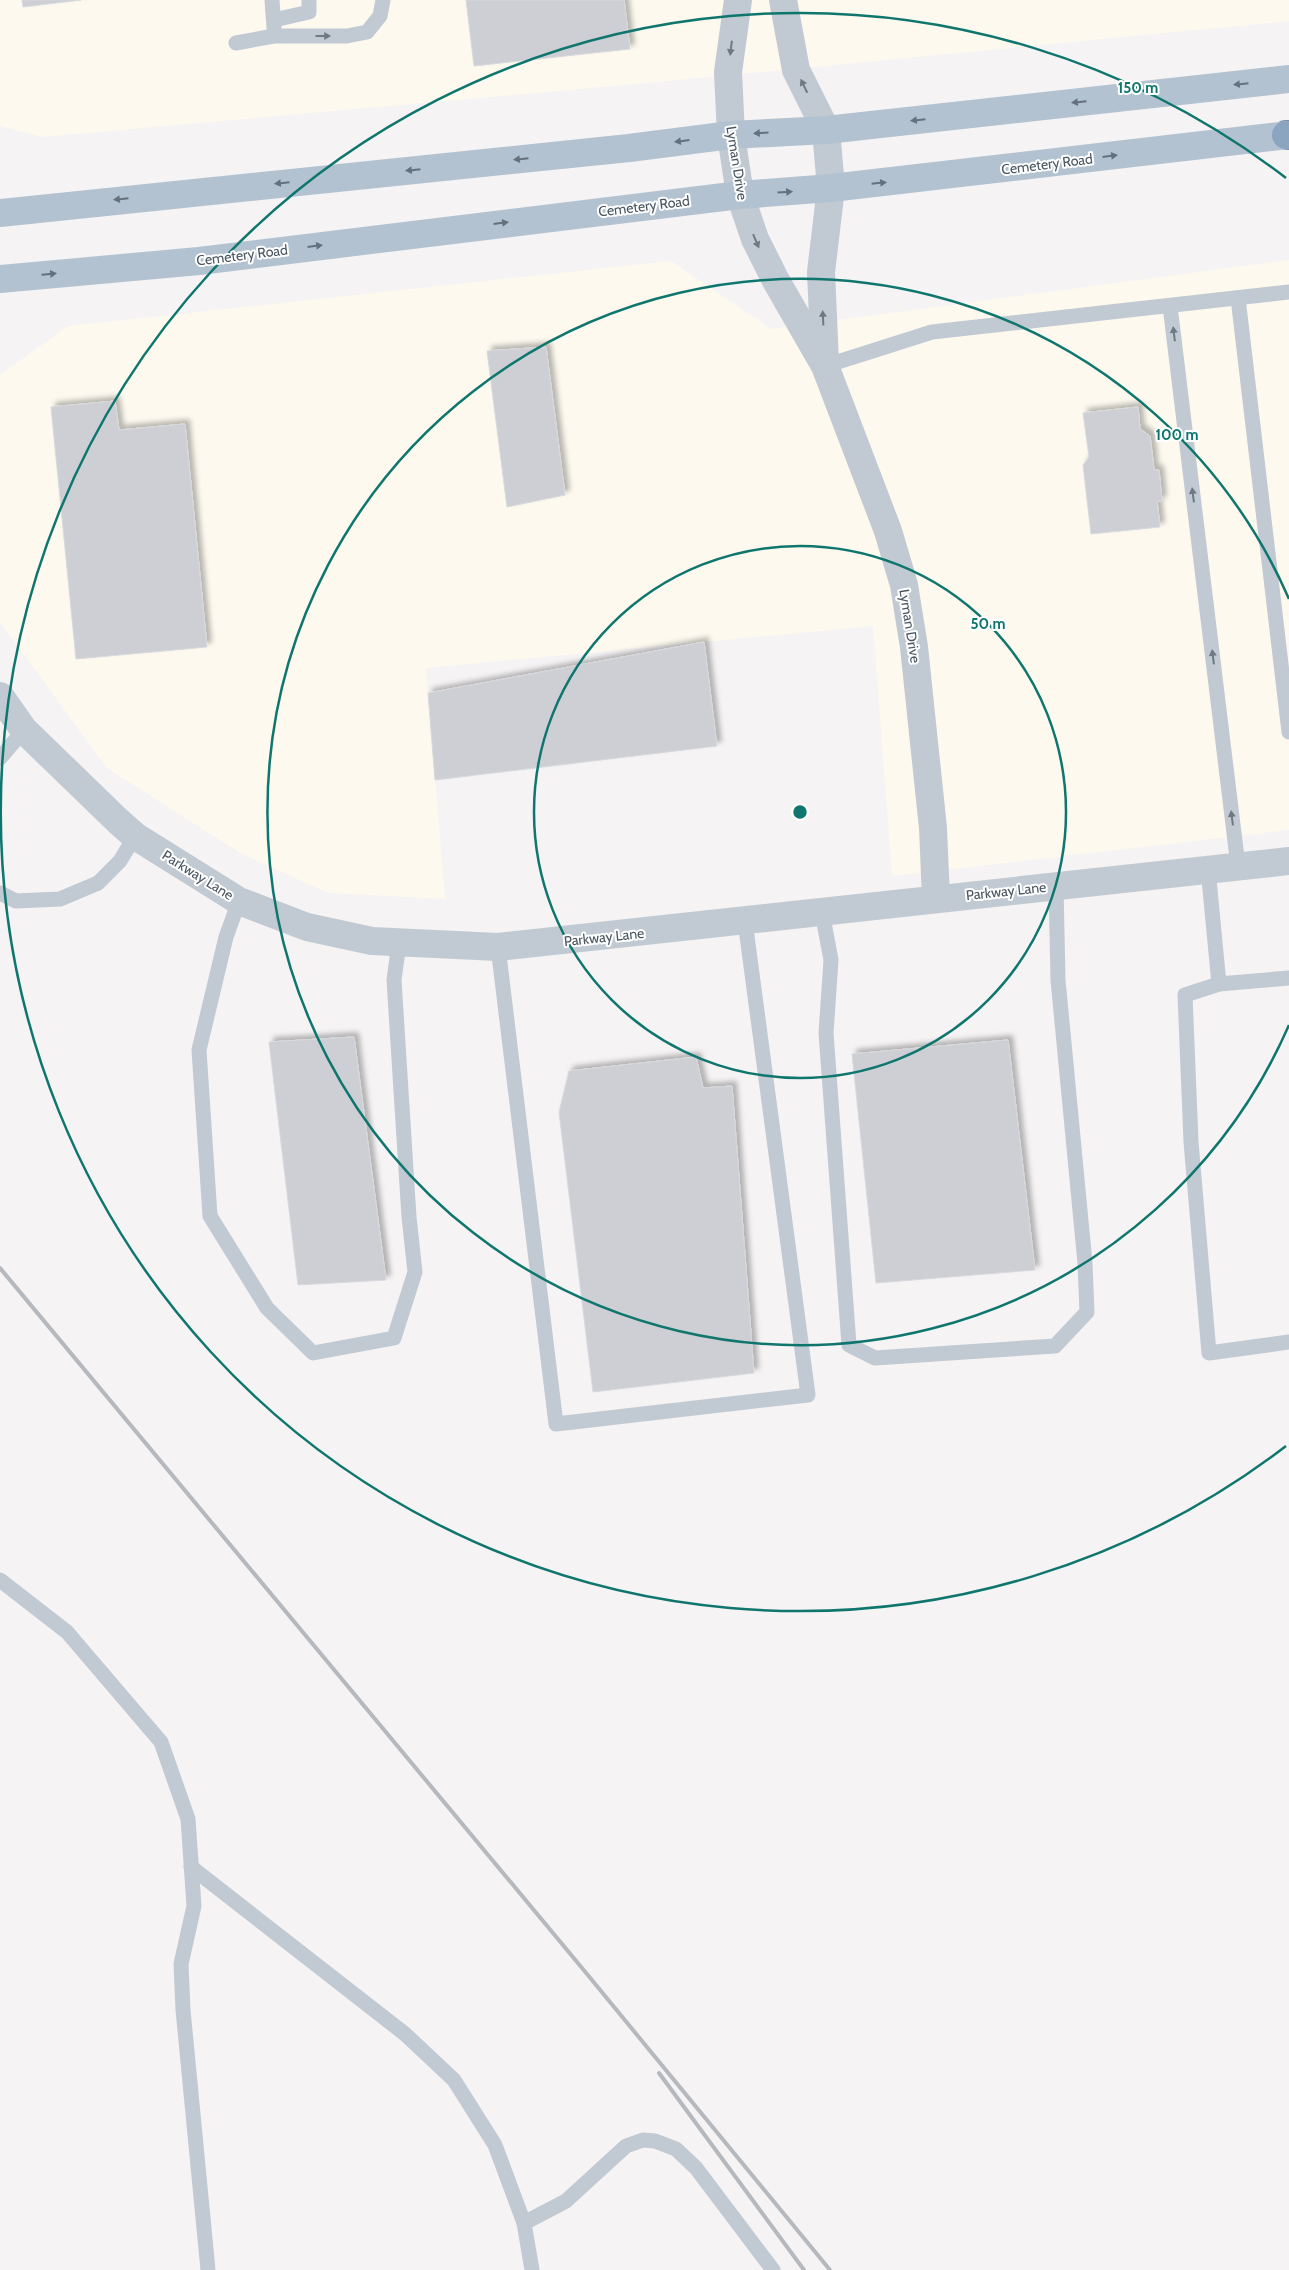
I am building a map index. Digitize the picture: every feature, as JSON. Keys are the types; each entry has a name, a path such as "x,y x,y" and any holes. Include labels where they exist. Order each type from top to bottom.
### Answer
{"main road":[{"path":"0,213 629,148 731,135 826,130 1289,79"},
{"name":"Cemetery Road","path":"0,279 200,260 740,195 831,188 1288,135"}],"street":[{"name":"Lyman Drive","path":"738,0 728,72 731,135 740,195 755,239 771,272 825,366 888,531 904,585 919,689 933,828 936,899"},
{"name":"Lyman Drive","path":"783,0 796,70 826,130 831,188 821,272 825,366"},
{"name":"Parkway Lane","path":"0,696 24,730 135,836 240,901 325,932 372,941 498,947 1289,861"}],"lane":[{"path":"272,0 274,36"},
{"path":"274,20 309,12 309,0"},
{"path":"236,44 274,36 347,36 367,32 380,16 383,0"},
{"path":"825,366 932,332 1289,292"},
{"path":"1238,298 1289,732"},
{"path":"1170,306 1238,866"},
{"path":"0,758 24,730"},
{"path":"0,893 16,901 60,899 68,896 98,883 120,861 135,836"},
{"path":"1208,869 1219,984"},
{"path":"822,912 831,960 826,1032 849,1345 875,1358 1055,1346 1087,1312 1085,1263 1058,980 1056,886"},
{"path":"240,901 226,937 199,1050 210,1216 267,1308 313,1352 394,1338 414,1272 394,980 399,943"},
{"path":"498,947 556,1424 808,1394 745,921"},
{"path":"1289,978 1219,984 1185,995 1191,1142 1209,1353 1289,1342"},
{"path":"0,1580 67,1632 161,1742 188,1819 194,1906 181,1964 183,2010 208,2270"},
{"path":"191,1867 405,2034 454,2080 494,2145 524,2223 532,2270"},
{"path":"524,2223 566,2201 626,2146 643,2140 655,2141 676,2149 696,2168 773,2270"}],"shaded area":[{"path":"0,0 1289,0 1289,21 647,83 42,137 0,126"},
{"path":"1289,260 1289,830 892,876 873,626 426,668 445,899 328,893 240,853 107,768 0,622 0,375 68,326 671,261 771,329"}],"building":[{"path":"22,0 81,0 23,7"},
{"path":"466,0 624,0 630,49 474,66"},
{"path":"546,347 565,495 507,507 487,351"},
{"path":"115,401 119,430 185,424 207,647 76,659 51,407"},
{"path":"1138,407 1140,429 1150,436 1154,470 1159,470 1162,501 1157,501 1160,527 1091,534 1083,465 1089,457 1083,413"},
{"path":"704,642 717,746 435,780 428,693"},
{"path":"354,1037 386,1280 298,1285 269,1042"},
{"path":"1008,1040 1035,1270 876,1283 852,1054"},
{"path":"696,1057 703,1088 732,1086 754,1373 593,1392 559,1112 569,1071"}],"railway":[{"path":"0,1268 587,1974 830,2270"},
{"path":"659,2073 804,2270"}]}
